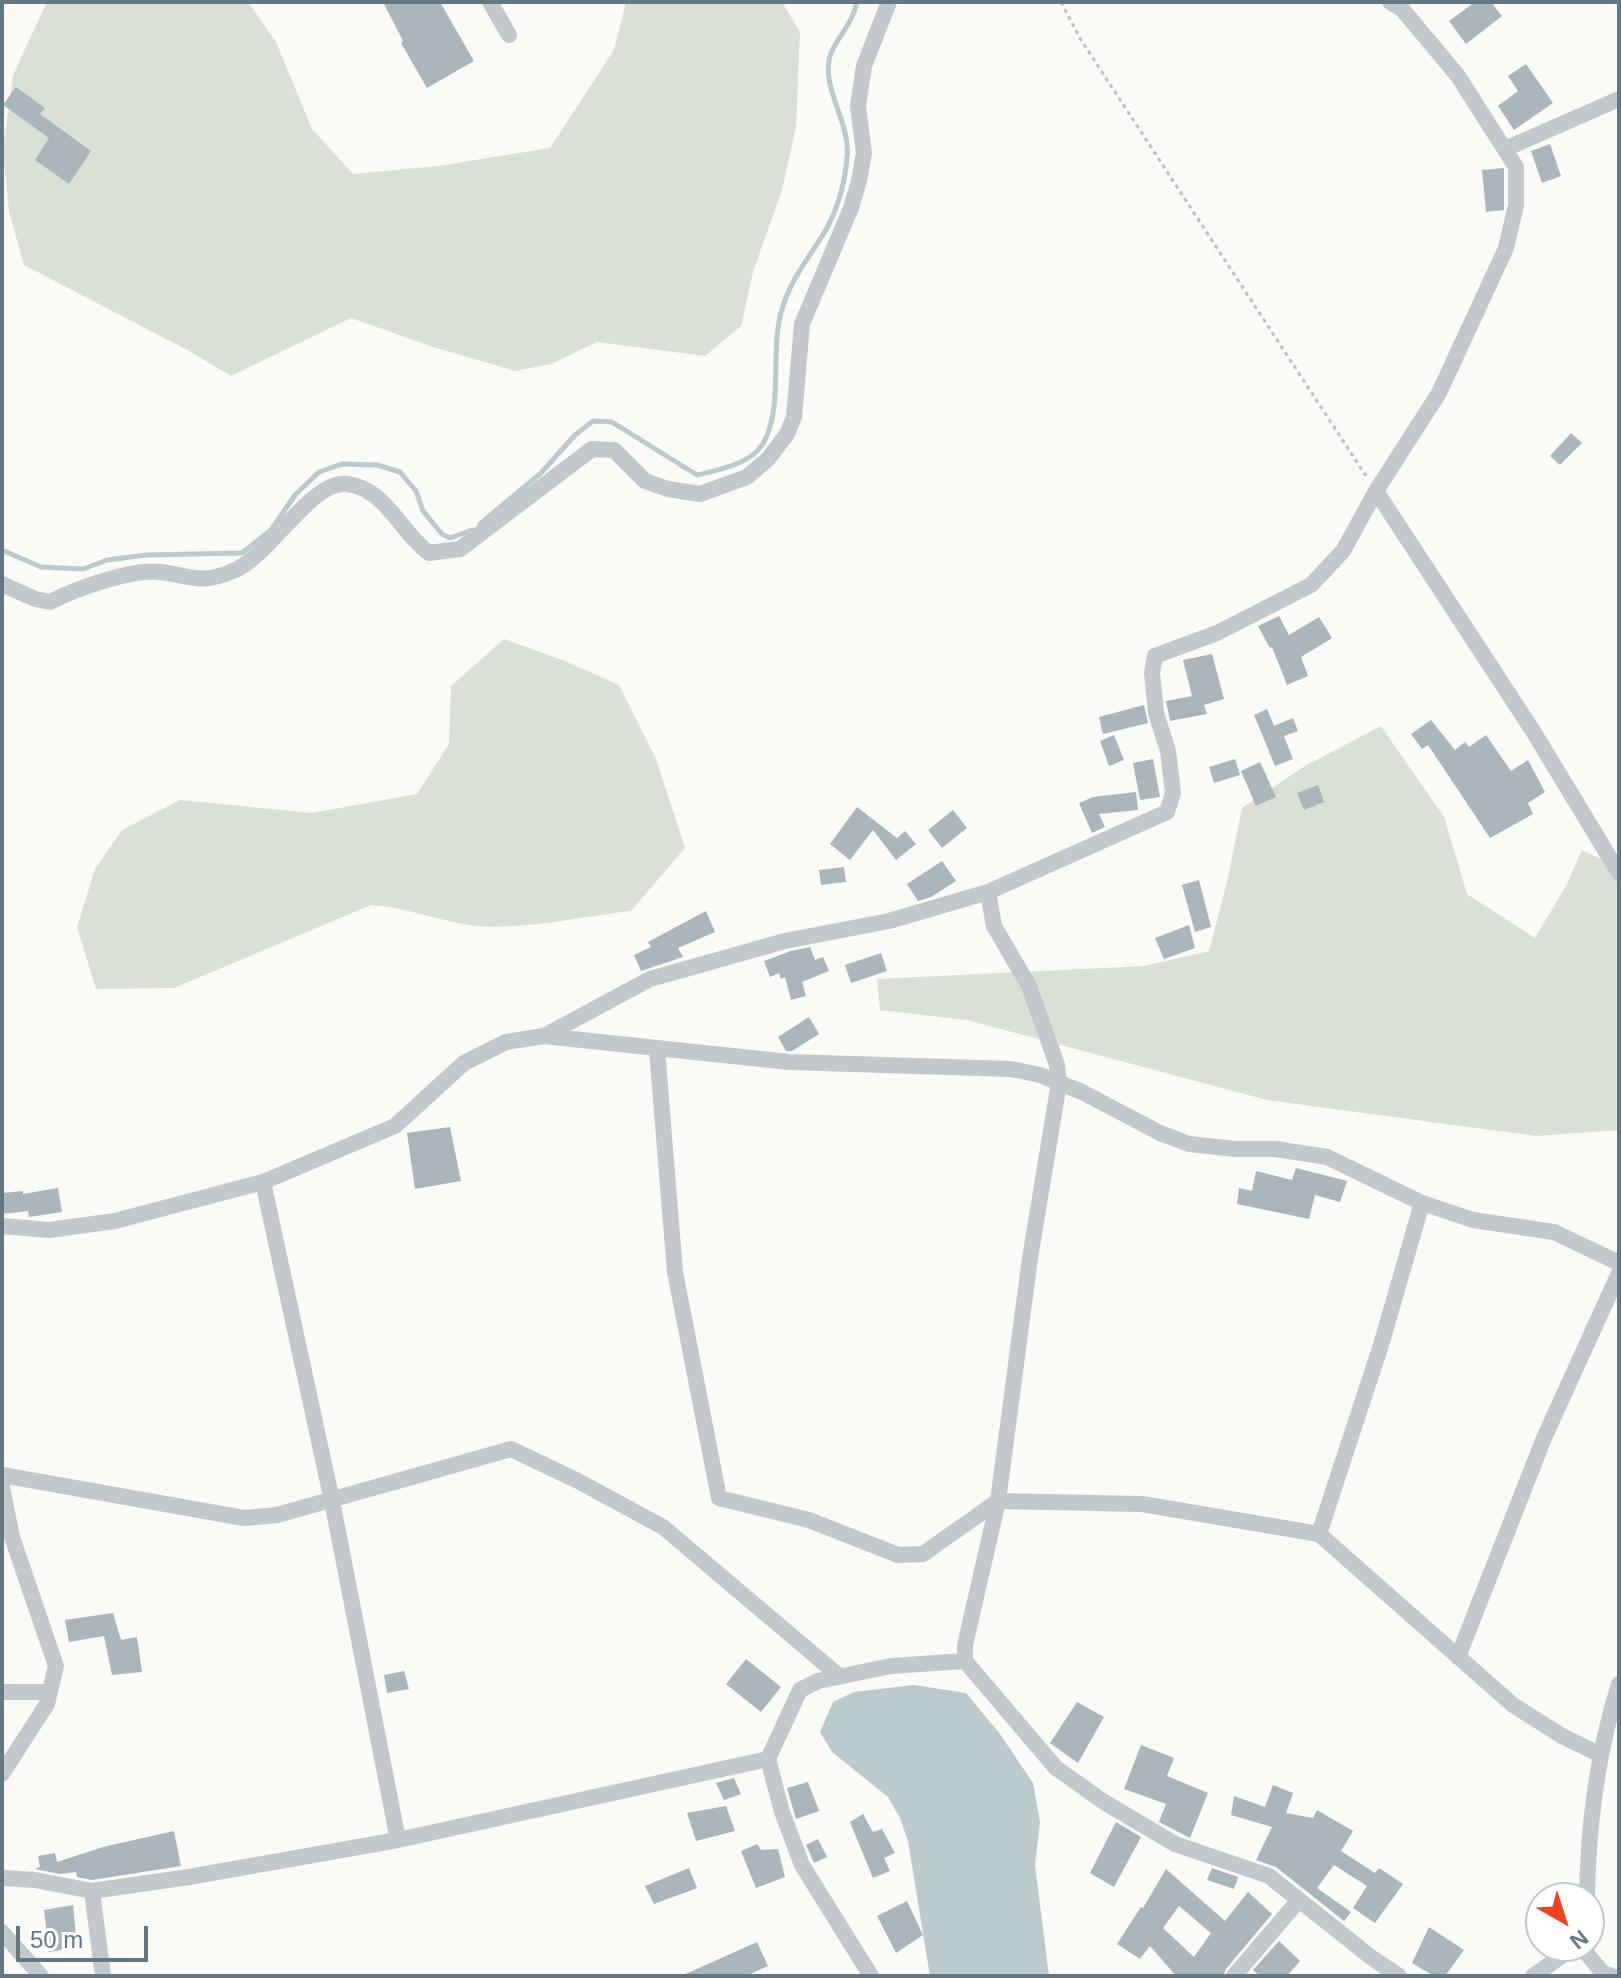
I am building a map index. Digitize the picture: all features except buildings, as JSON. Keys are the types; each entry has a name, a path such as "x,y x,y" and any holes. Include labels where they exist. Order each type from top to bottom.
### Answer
{"street":[{"path":"490,2 509,35"},
{"path":"2,584 35,599 50,602 66,593 159,571 191,579 214,578 237,570 270,544 293,517 321,492 335,485 348,484 377,496 417,545 429,553 460,549 592,449 614,450 645,481 668,489 700,494 747,477 768,459 787,434 794,417 802,324 851,208 859,181 864,153 858,106 864,66 889,2"},
{"path":"544,1036 650,979 785,941 889,921 988,892 1167,812 1173,793 1168,751 1156,713 1152,673 1155,656 1217,633 1311,585 1343,551 1376,491 1439,393 1506,248 1516,205 1516,167 1458,76 1402,9 1390,2"},
{"path":"1505,149 1615,106"},
{"path":"1376,491 1533,731 1619,873"},
{"path":"988,892 994,926 1029,986 1057,1065 1059,1083 1030,1258 998,1501 965,1645 965,1661 1056,1768 1104,1802 1175,1844 1269,1876 1399,1976"},
{"path":"2,1226 49,1230 115,1221 263,1182 395,1126 464,1063 506,1042 544,1036 789,1062 1011,1069 1040,1075 1189,1144 1276,1149 1327,1157 1422,1203 1473,1220 1554,1232 1619,1263"},
{"path":"657,1050 675,1272 719,1498 809,1520 909,1557 923,1554 998,1501 1142,1504 1319,1534 1513,1705 1562,1736 1601,1755"},
{"path":"263,1182 332,1501 398,1840"},
{"path":"1319,1534 1381,1345 1422,1203"},
{"path":"1458,1657 1544,1438 1619,1273"},
{"path":"2,1475 244,1518 277,1515 332,1501 511,1449 663,1527 838,1675"},
{"path":"2,1487 12,1537 56,1666 47,1704 2,1774"},
{"path":"871,1976 802,1865 782,1812 768,1759 800,1690 818,1681 891,1666 965,1661"},
{"path":"1587,1882 1588,1842 1601,1755 1619,1684"},
{"path":"2,1692 50,1692"},
{"path":"2,1878 35,1880 92,1891 189,1877 398,1840 768,1759"},
{"path":"92,1891 103,1976"},
{"path":"1234,1976 1299,1900"},
{"path":"2,1932 41,1976"},
{"path":"1533,1976 1553,1962"},
{"path":"1594,1962 1603,1973 1612,1976"}],"path":[{"path":"1061,2 1081,40 1376,491"}],"shaded area":[{"path":"47,2 248,2 276,42 312,129 353,174 438,166 550,148 614,50 626,2 782,2 800,32 796,127 782,190 753,272 741,326 705,356 597,342 551,364 515,371 351,318 231,376 24,265 9,212 3,150 13,75"},
{"path":"504,639 619,685 656,759 685,848 631,911 528,925 487,927 371,905 174,988 96,989 77,927 95,869 122,830 180,800 312,813 417,794 449,744 451,686"},
{"path":"1381,726 1444,817 1467,894 1535,938 1567,884 1582,850 1619,868 1619,1130 1536,1136 1267,1100 967,1020 880,1010 877,979 1144,966 1209,951 1242,808 1305,766"},
{"path":"914,1685 966,1693 1000,1734 1033,1783 1040,1822 1035,1865 1049,1976 930,1976 908,1841 900,1818 888,1797 832,1752 820,1732 833,1702 854,1692"}],"waterway":[{"path":"480,524 541,473 575,435 593,421 612,422 697,475 741,462 762,445 773,416 776,345 784,302 829,224 842,187 847,144 828,68 832,50 857,2"},
{"path":"2,550 41,567 83,569 107,560 146,555 242,553 271,530 295,495 319,472 342,464 377,465 400,472 416,491 423,511 442,534 450,538 472,530"}]}
